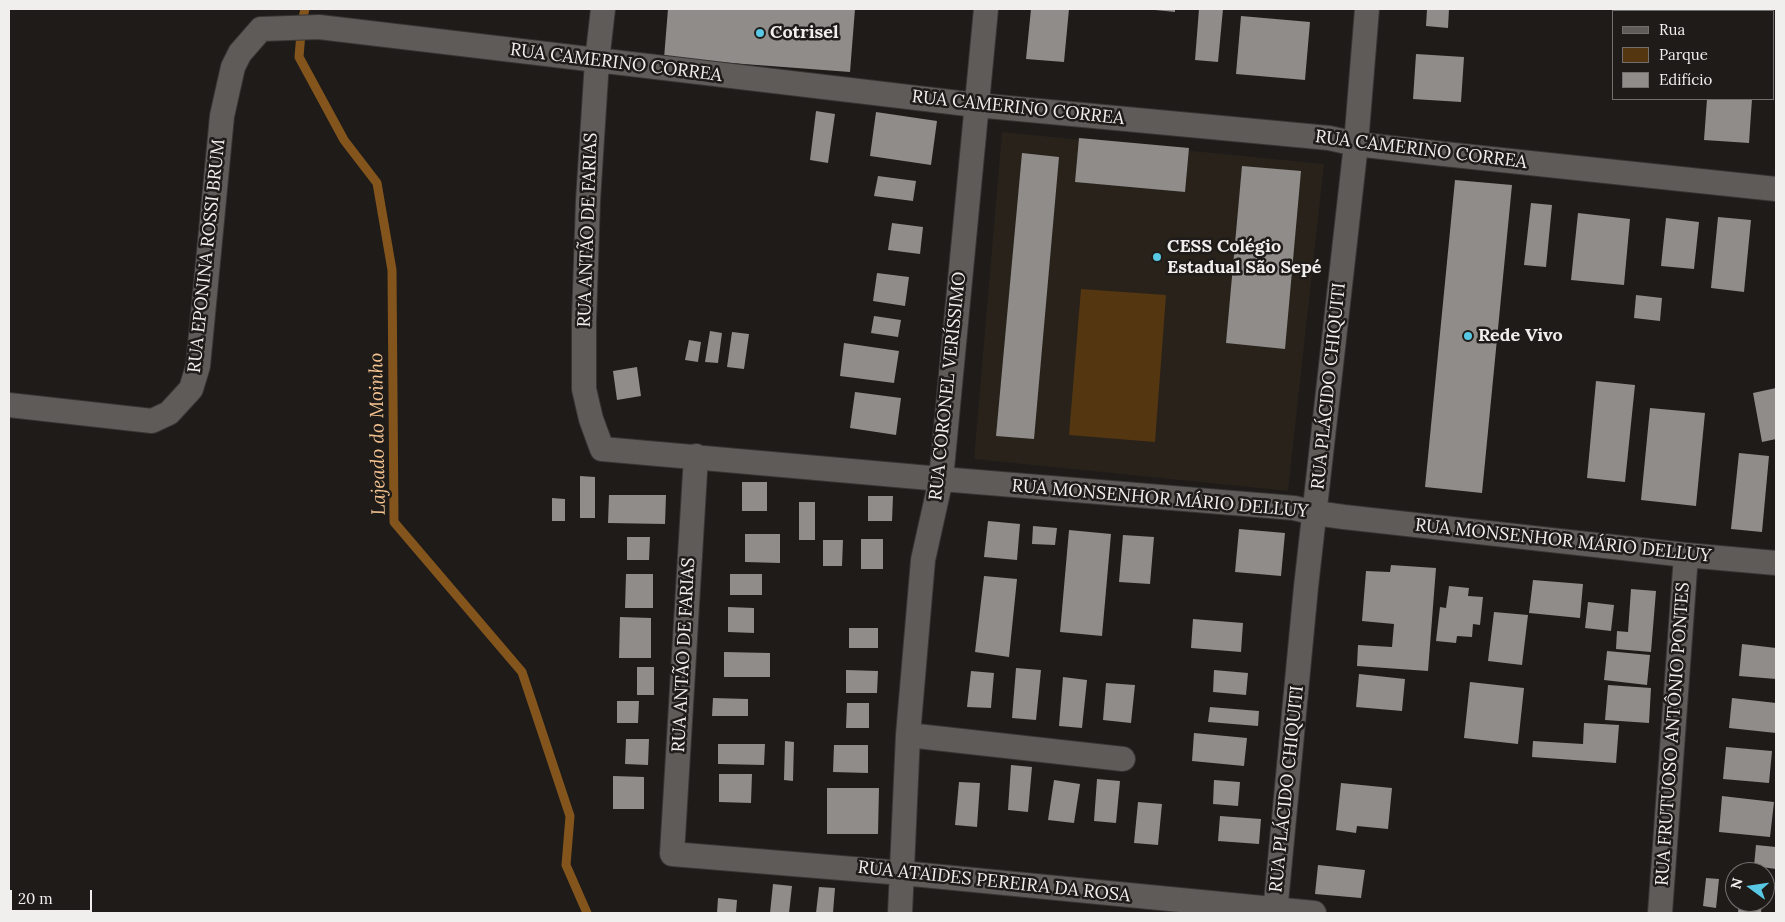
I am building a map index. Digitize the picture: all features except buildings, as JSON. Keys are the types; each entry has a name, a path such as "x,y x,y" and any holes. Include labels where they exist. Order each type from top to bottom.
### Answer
{"street":[{"name":"RUA ANTÃO DE FARIAS","path":"602,449 591,419 584,389 584,320 588,201 597,61 603,9"},
{"name":"RUA CORONEL VERÍSSIMO","path":"900,913 908,735 923,560 941,479 986,9"},
{"name":"RUA PLÁCIDO CHIQUITI","path":"1275,912 1315,513 1356,144 1367,9"},
{"name":"RUA CAMERINO CORREA","path":"261,29 319,27 976,105 1329,138 1356,144 1776,189"},
{"name":"RUA EPONINA ROSSI BRUM","path":"9,405 152,420 169,413 191,389 198,366 222,116 233,66 240,53 261,29"},
{"name":"RUA MONSENHOR MÁRIO DELLUY","path":"602,449 1294,508 1315,513 1686,555 1776,563"},
{"name":"RUA ANTÃO DE FARIAS","path":"672,854 696,456"},
{"name":"RUA FRUTUOSO ANTÔNIO PONTES","path":"1660,913 1686,555"},
{"path":"908,735 1123,759"},
{"name":"RUA ATAIDES PEREIRA DA ROSA","path":"672,854 902,873 1275,912 1314,913"}],"shaded area":[{"path":"1002,132 1324,164 1288,491 974,459"}],"green space":[{"path":"1081,289 1166,295 1155,442 1069,435"}],"waterway":[{"name":"Lajeado do Moinho","path":"305,9 299,57 344,140 377,183 392,270 394,522 522,672 570,816 566,865 587,913"}],"place":[{"name":"Cotrisel","path":"760,33"},
{"name":"CESS Colégio Estadual São Sepé","path":"1157,257"},
{"name":"Rede Vivo","path":"1468,336"}]}
